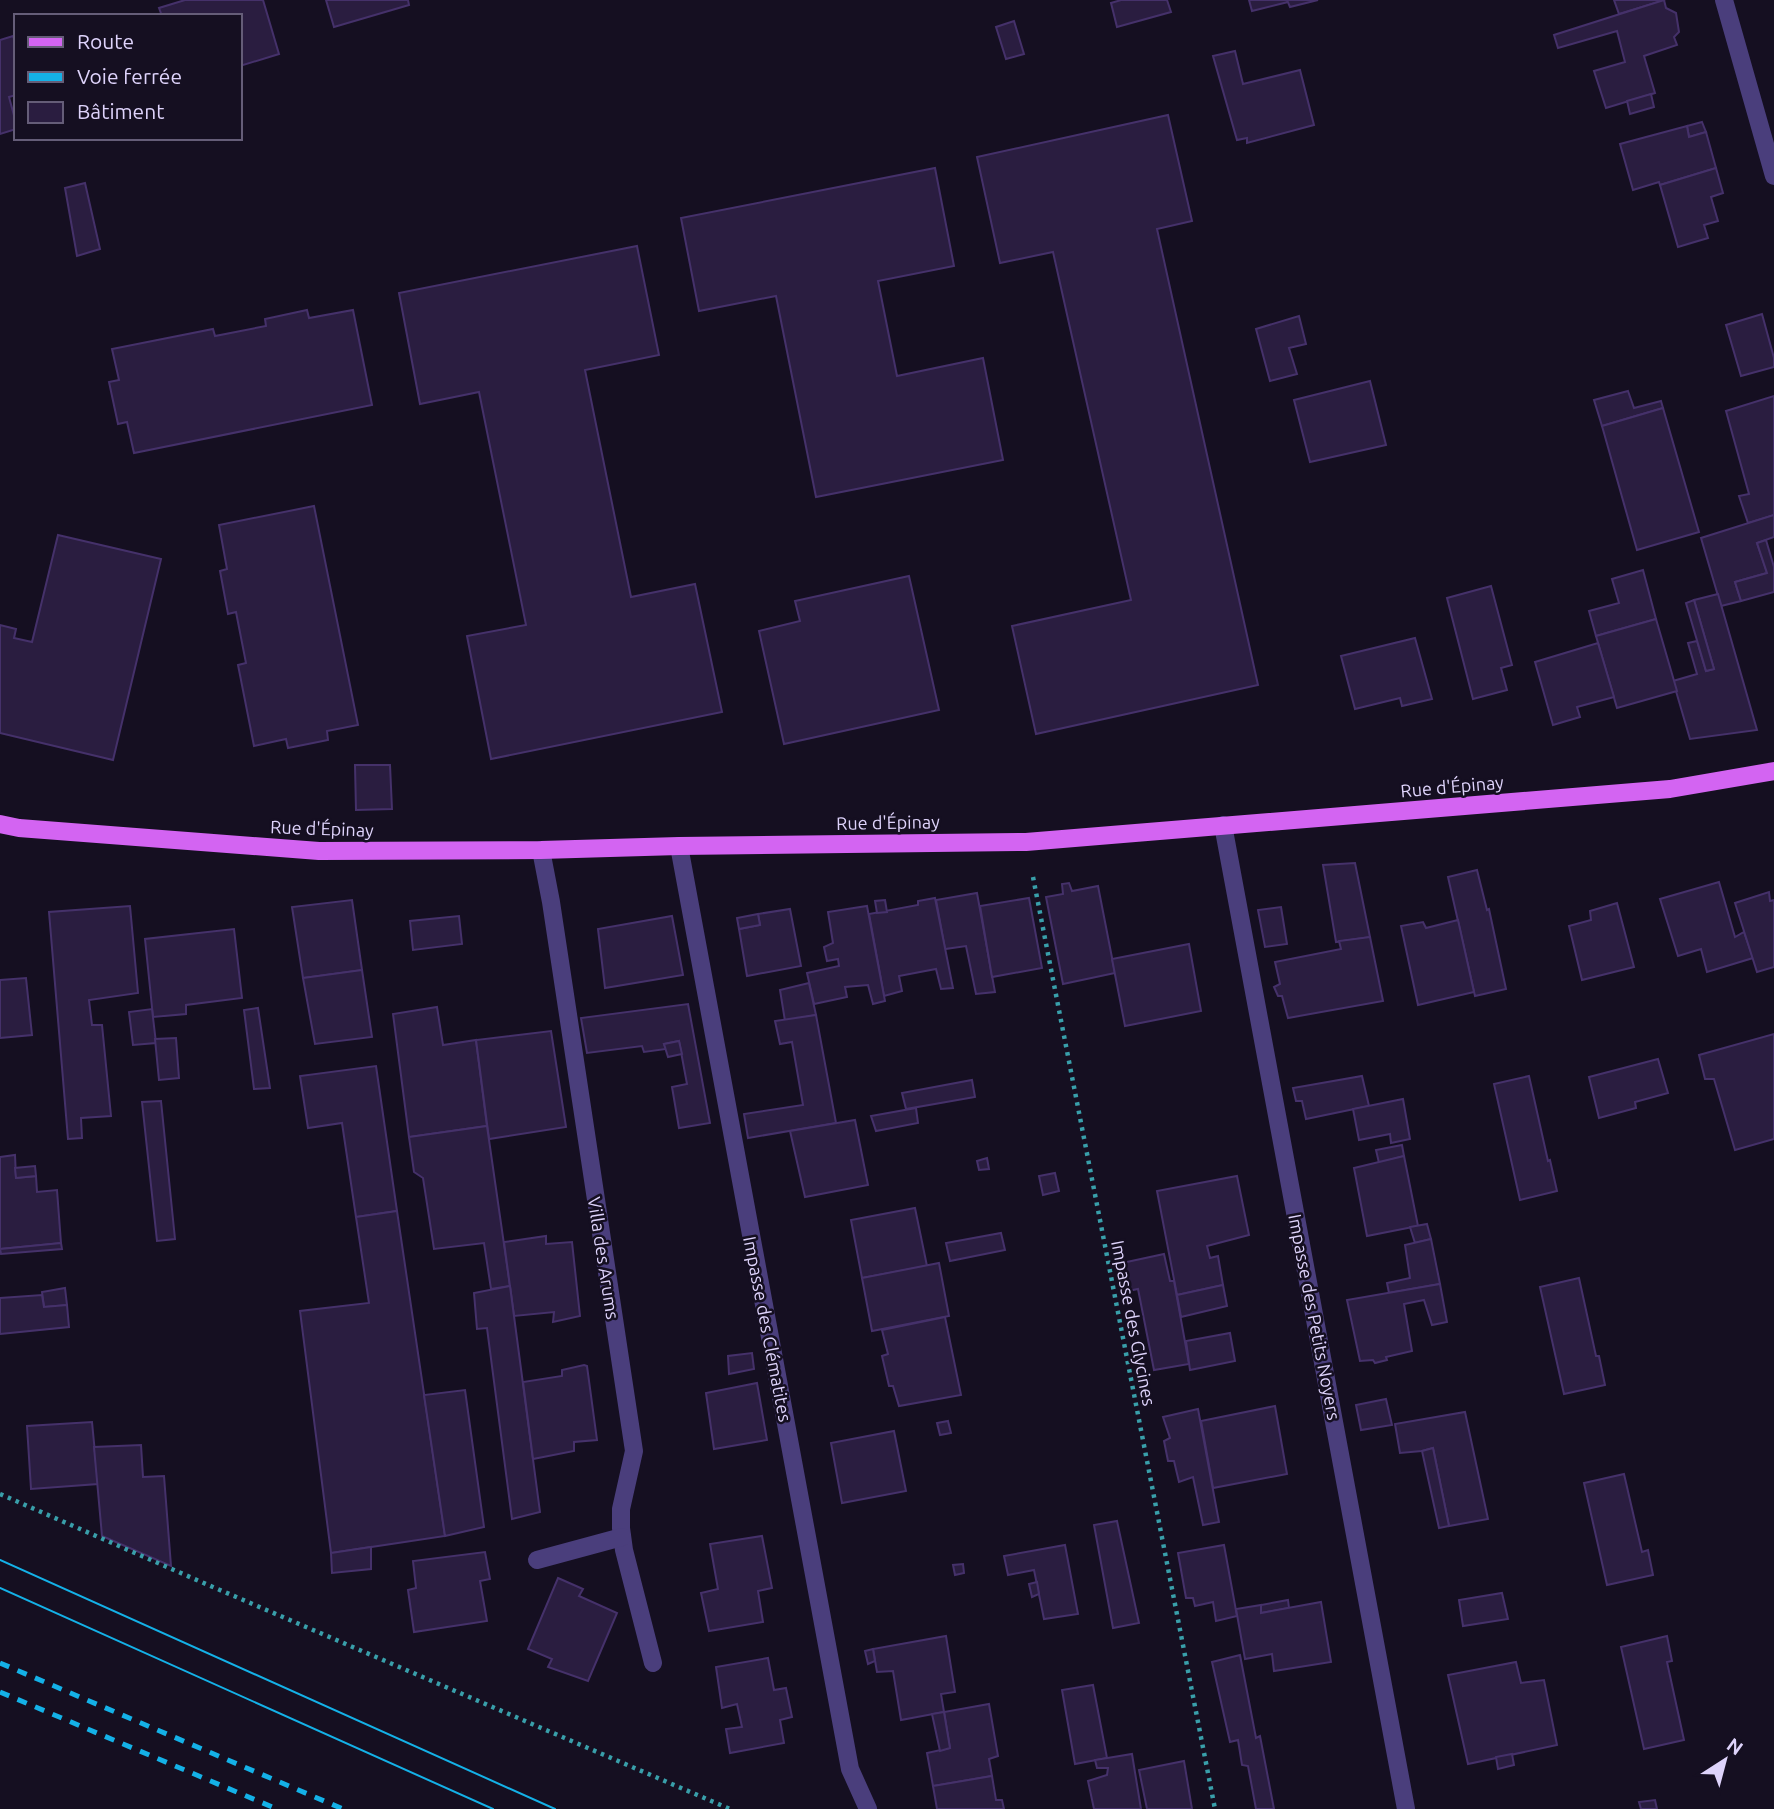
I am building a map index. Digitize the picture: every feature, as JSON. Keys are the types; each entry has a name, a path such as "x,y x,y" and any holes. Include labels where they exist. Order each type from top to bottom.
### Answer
{"main road":[{"name":"Rue d'Épinay","path":"0,824 19,828 319,851 1026,842 1670,789 1774,772"}],"street":[{"path":"1724,0 1774,176"},
{"name":"Impasse des Petits Noyers","path":"1223,825 1401,1808"},
{"name":"Impasse des Clématites","path":"679,846 850,1769 869,1809"},
{"name":"Villa des Arums","path":"541,850 634,1451 621,1509 622,1537 653,1663"},
{"path":"537,1560 622,1537"}],"path":[{"name":"Impasse des Glycines","path":"1026,842 1215,1809"},
{"path":"0,1494 730,1809"}],"building":[{"path":"185,0 263,0 279,54 242,65 242,14 161,14 159,8"},
{"path":"326,0 408,0 409,5 334,27"},
{"path":"1121,0 1167,0 1171,12 1117,27 1111,3"},
{"path":"1249,0 1287,0 1288,2 1252,11"},
{"path":"1287,0 1318,0 1290,7"},
{"path":"1614,0 1665,0 1619,14"},
{"path":"1664,0 1666,8 1676,13 1679,32 1674,37 1677,45 1644,56 1655,93 1606,108 1594,71 1625,62 1617,31 1558,48 1554,35"},
{"path":"1014,21 1024,54 1006,59 996,27"},
{"path":"13,36 14,39 14,96 9,97 14,116 14,130 0,134 0,40"},
{"path":"1235,51 1243,84 1300,70 1314,125 1247,143 1247,138 1237,140 1213,56"},
{"path":"1651,94 1654,107 1630,114 1627,101"},
{"path":"1168,115 1192,221 1157,229 1258,685 1036,734 1012,626 1131,600 1053,252 1000,263 977,157"},
{"path":"1702,122 1706,132 1689,137 1687,126"},
{"path":"1687,126 1689,137 1706,132 1716,168 1633,190 1620,144"},
{"path":"935,168 954,266 878,281 897,376 983,358 1003,460 816,497 776,296 699,311 681,218"},
{"path":"1716,168 1723,193 1711,197 1718,221 1704,225 1708,238 1678,247 1660,185"},
{"path":"85,183 100,249 77,256 65,188"},
{"path":"637,246 659,355 585,370 631,597 695,584 722,712 491,759 467,636 526,625 479,392 420,404 399,293"},
{"path":"307,310 309,318 353,310 372,405 134,453 127,422 118,424 109,382 119,380 112,349 213,329 215,336 266,326 265,319"},
{"path":"1762,314 1774,367 1741,376 1726,325"},
{"path":"1299,316 1306,344 1289,348 1297,374 1270,381 1256,329"},
{"path":"1370,381 1386,445 1310,462 1294,400"},
{"path":"1628,391 1634,408 1661,401 1663,408 1602,426 1594,400"},
{"path":"1774,396 1774,515 1748,523 1739,496 1749,494 1726,411"},
{"path":"1663,408 1699,532 1637,550 1602,426"},
{"path":"314,506 358,725 327,731 328,740 288,748 286,739 254,746 238,665 246,663 236,612 228,614 220,571 227,569 219,525"},
{"path":"1774,515 1774,537 1757,543 1767,573 1735,582 1741,601 1721,606 1701,538"},
{"path":"58,535 161,559 113,760 0,733 0,625 16,629 14,638 32,642"},
{"path":"1766,540 1774,567 1774,592 1741,601 1735,582 1767,573 1757,543"},
{"path":"1643,570 1656,619 1596,636 1589,611 1619,603 1612,579"},
{"path":"909,576 939,710 784,744 759,631 800,621 795,601"},
{"path":"1491,586 1512,665 1501,668 1507,690 1473,699 1447,598"},
{"path":"1718,594 1757,730 1690,739 1673,681 1697,674 1688,643 1697,641 1706,671 1714,669 1694,600"},
{"path":"1694,600 1714,669 1706,671 1686,603"},
{"path":"1656,619 1677,691 1617,708 1596,636"},
{"path":"1415,638 1432,699 1402,706 1400,698 1355,709 1341,656"},
{"path":"1598,643 1614,697 1577,707 1580,717 1553,725 1535,662"},
{"path":"355,765 390,765 392,809 356,810"},
{"path":"1355,863 1370,937 1336,942 1323,865"},
{"path":"1477,870 1487,910 1489,909 1506,989 1475,996 1448,877"},
{"path":"1719,882 1735,937 1744,932 1753,958 1707,972 1701,949 1678,956 1660,899"},
{"path":"1069,883 1072,891 1098,886 1115,973 1063,984 1046,897 1063,894 1062,884"},
{"path":"1769,892 1770,901 1774,900 1774,967 1757,972 1735,903"},
{"path":"977,893 995,992 976,994 966,946 945,949 936,900"},
{"path":"935,898 953,988 941,989 936,969 899,976 902,991 884,996 869,914 918,905 918,901"},
{"path":"1029,898 1042,968 992,977 980,906"},
{"path":"352,900 362,970 303,978 292,907"},
{"path":"885,900 887,912 877,913 875,901"},
{"path":"1617,903 1634,967 1582,980 1569,926 1591,920 1590,911"},
{"path":"130,906 138,993 89,1000 92,1025 102,1025 111,1116 81,1118 82,1138 68,1139 49,912"},
{"path":"867,906 885,1001 873,1004 868,985 845,987 847,997 814,1004 807,973 839,966 838,959 827,961 824,947 833,943 828,912"},
{"path":"1281,907 1287,944 1265,947 1258,910"},
{"path":"790,909 801,966 747,976 739,929 760,925 758,914"},
{"path":"758,914 760,925 739,929 737,918"},
{"path":"459,916 462,944 413,950 410,921"},
{"path":"672,916 683,975 605,988 598,929"},
{"path":"1458,920 1474,992 1418,1005 1401,926 1423,922 1426,928"},
{"path":"234,929 242,998 186,1005 186,1014 153,1017 145,939"},
{"path":"1370,937 1383,1001 1288,1018 1282,996 1278,996 1274,987 1280,984 1275,962 1341,949 1339,941"},
{"path":"1189,944 1201,1011 1125,1026 1112,959"},
{"path":"362,970 372,1037 315,1044 303,978"},
{"path":"26,978 32,1035 0,1038 0,980"},
{"path":"809,983 816,1015 785,1021 780,990"},
{"path":"688,1004 710,1123 679,1128 672,1087 687,1084 679,1041 664,1044 666,1049 644,1052 642,1046 587,1053 581,1018"},
{"path":"437,1007 443,1045 476,1040 487,1126 409,1137 393,1014"},
{"path":"258,1008 270,1088 254,1089 244,1010"},
{"path":"152,1009 156,1043 133,1045 129,1012"},
{"path":"816,1015 836,1123 748,1138 744,1114 803,1105 792,1042 780,1044 775,1021"},
{"path":"551,1031 566,1127 489,1139 476,1040"},
{"path":"1774,1034 1774,1139 1735,1150 1714,1079 1705,1079 1699,1055"},
{"path":"176,1038 179,1078 159,1080 155,1039"},
{"path":"679,1041 682,1054 668,1057 664,1044"},
{"path":"1658,1059 1668,1093 1635,1102 1636,1108 1599,1118 1589,1077"},
{"path":"376,1066 397,1211 356,1217 342,1123 308,1128 300,1076"},
{"path":"1362,1076 1369,1106 1306,1119 1302,1101 1296,1101 1293,1088"},
{"path":"1529,1076 1557,1191 1520,1200 1494,1084"},
{"path":"972,1080 975,1097 906,1109 902,1093"},
{"path":"1403,1099 1410,1139 1391,1143 1390,1134 1359,1140 1353,1109"},
{"path":"161,1101 175,1239 157,1241 142,1102"},
{"path":"916,1108 918,1123 876,1131 871,1116"},
{"path":"855,1120 868,1185 805,1197 790,1131"},
{"path":"487,1126 510,1286 491,1289 484,1243 434,1249 423,1178 414,1172 409,1137"},
{"path":"1402,1145 1404,1156 1379,1163 1376,1150"},
{"path":"15,1155 16,1178 36,1176 37,1192 57,1190 61,1243 0,1249 0,1157"},
{"path":"1404,1156 1418,1226 1367,1236 1354,1168"},
{"path":"987,1158 989,1169 979,1170 977,1161"},
{"path":"35,1166 36,1176 16,1178 15,1168"},
{"path":"1055,1173 1059,1191 1043,1195 1039,1176"},
{"path":"1237,1176 1249,1235 1207,1246 1210,1258 1218,1256 1223,1285 1177,1295 1157,1191"},
{"path":"915,1208 927,1266 862,1278 851,1220"},
{"path":"397,1211 445,1536 331,1553 300,1311 369,1303 356,1217"},
{"path":"1427,1224 1431,1239 1415,1243 1410,1227"},
{"path":"1001,1233 1005,1250 950,1261 946,1243"},
{"path":"546,1236 546,1244 572,1242 580,1316 553,1322 554,1312 514,1316 504,1242"},
{"path":"1431,1239 1440,1284 1389,1293 1387,1283 1410,1278 1405,1245"},
{"path":"61,1243 62,1249 1,1254 0,1249"},
{"path":"1164,1254 1170,1281 1174,1281 1189,1364 1154,1370 1138,1289 1128,1291 1122,1263"},
{"path":"939,1263 949,1316 872,1331 862,1278"},
{"path":"1579,1278 1605,1385 1564,1394 1540,1287"},
{"path":"1440,1284 1447,1322 1432,1325 1424,1300 1404,1304 1412,1351 1386,1357 1387,1360 1375,1363 1373,1360 1360,1361 1347,1300"},
{"path":"1223,1285 1227,1306 1181,1317 1177,1295"},
{"path":"510,1286 540,1512 512,1519 487,1328 477,1329 474,1293"},
{"path":"65,1288 67,1305 44,1307 42,1292"},
{"path":"42,1295 44,1307 67,1305 69,1327 0,1334 0,1298"},
{"path":"945,1317 961,1395 899,1406 893,1386 889,1386 882,1356 888,1354 882,1330"},
{"path":"1230,1333 1235,1361 1190,1370 1186,1341"},
{"path":"752,1353 754,1369 729,1374 728,1356"},
{"path":"587,1366 597,1440 574,1442 574,1451 533,1459 523,1382 562,1376 562,1370"},
{"path":"757,1383 767,1440 714,1449 706,1393"},
{"path":"465,1390 484,1527 445,1536 424,1395"},
{"path":"1386,1399 1392,1425 1361,1430 1356,1405"},
{"path":"1275,1406 1287,1474 1213,1488 1201,1421"},
{"path":"1198,1409 1219,1522 1203,1525 1193,1477 1179,1482 1174,1461 1168,1461 1164,1441 1170,1438 1163,1417"},
{"path":"1465,1412 1488,1519 1449,1526 1433,1448 1400,1453 1395,1424"},
{"path":"948,1421 951,1433 940,1435 937,1423"},
{"path":"92,1422 98,1484 31,1489 27,1426"},
{"path":"894,1431 906,1491 842,1503 831,1443"},
{"path":"141,1445 143,1477 164,1476 171,1566 102,1536 94,1447"},
{"path":"1433,1448 1449,1526 1439,1528 1422,1451"},
{"path":"1624,1474 1642,1552 1648,1550 1653,1575 1607,1585 1584,1483"},
{"path":"1117,1521 1139,1623 1113,1628 1094,1525"},
{"path":"762,1536 772,1588 758,1591 763,1622 709,1631 701,1593 718,1589 710,1544"},
{"path":"1065,1545 1078,1614 1044,1619 1034,1570 1008,1575 1004,1556"},
{"path":"1224,1545 1237,1616 1216,1621 1213,1602 1195,1606 1193,1598 1186,1598 1178,1553"},
{"path":"371,1547 371,1569 332,1573 331,1553"},
{"path":"485,1552 490,1579 480,1581 487,1621 414,1632 408,1590 416,1588 413,1561"},
{"path":"963,1564 964,1573 955,1575 953,1565"},
{"path":"558,1578 583,1589 579,1596 617,1613 588,1681 548,1667 552,1659 528,1649"},
{"path":"1037,1582 1039,1594 1032,1597 1029,1584"},
{"path":"1502,1593 1508,1619 1463,1626 1459,1600"},
{"path":"1288,1600 1289,1608 1261,1613 1261,1605"},
{"path":"1321,1602 1331,1662 1274,1671 1272,1654 1245,1659 1236,1609 1261,1605 1261,1613"},
{"path":"946,1636 955,1692 941,1694 944,1712 901,1720 893,1671 877,1672 873,1649"},
{"path":"1667,1636 1672,1661 1667,1662 1684,1740 1644,1749 1621,1647"},
{"path":"873,1649 875,1661 868,1664 865,1651"},
{"path":"1240,1655 1256,1738 1260,1736 1274,1809 1256,1809 1248,1766 1242,1765 1238,1740 1230,1742 1212,1662"},
{"path":"768,1658 774,1690 786,1688 792,1717 780,1720 784,1743 730,1753 726,1729 742,1727 737,1704 722,1708 716,1667"},
{"path":"1516,1662 1521,1683 1544,1680 1557,1745 1468,1764 1448,1675"},
{"path":"1093,1685 1107,1758 1075,1764 1062,1690"},
{"path":"989,1704 998,1756 989,1759 992,1776 933,1786 927,1753 950,1748 944,1712"},
{"path":"944,1712 950,1748 940,1751 932,1714"},
{"path":"1132,1754 1141,1809 1094,1809 1088,1781 1107,1775 1108,1768 1097,1768 1095,1760"},
{"path":"1512,1754 1514,1765 1498,1769 1496,1757"},
{"path":"1184,1761 1192,1809 1147,1809 1139,1770"},
{"path":"992,1776 996,1800 1002,1800 1004,1809 937,1809 933,1786"},
{"path":"1655,1800 1657,1809 1641,1809 1639,1802"}],"tram line":[{"path":"0,1560 555,1809"},
{"path":"0,1588 493,1809"}],"railway":[{"path":"0,1663 343,1809"},
{"path":"0,1692 277,1809"}]}
